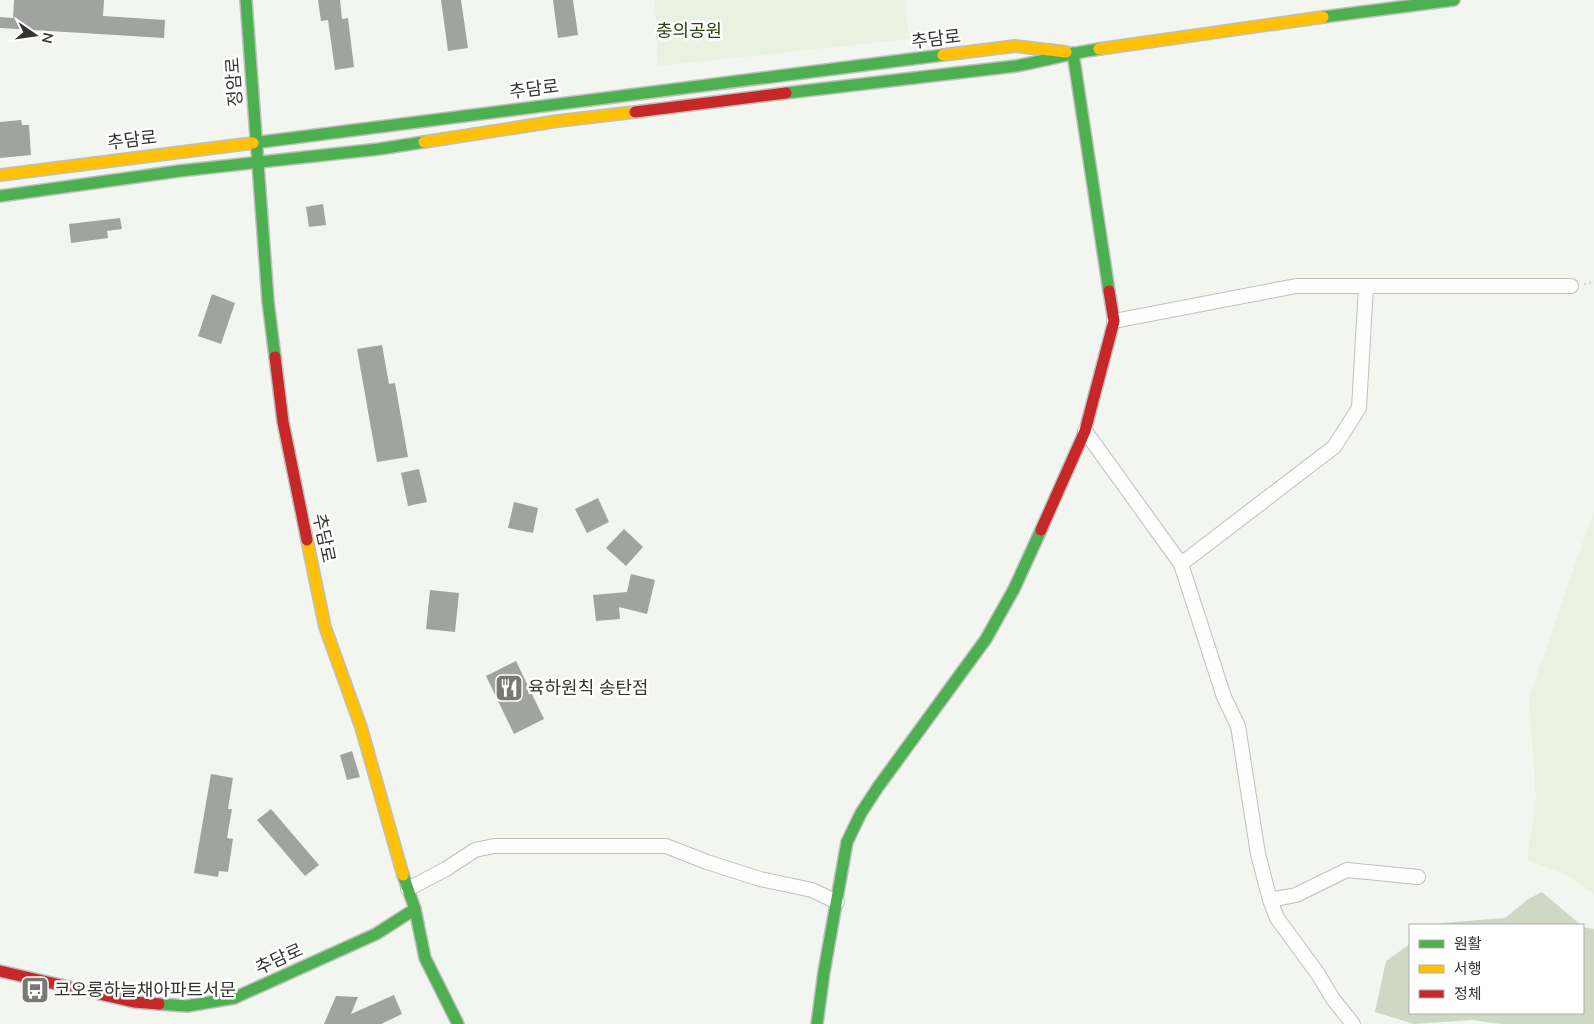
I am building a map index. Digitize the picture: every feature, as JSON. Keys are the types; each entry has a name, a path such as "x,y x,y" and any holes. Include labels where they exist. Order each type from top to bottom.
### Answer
{"street":[{"name":"정암로","path":"246,0 257,162"},
{"name":"추담로","path":"0,196 179,171 379,148 558,121 1016,66 1040,62 1072,53 1360,6 1454,0"},
{"name":"추담로","path":"0,175 1015,46 1072,53"},
{"path":"817,1024 824,972 847,842 861,813 878,787 986,639 1014,589 1085,431 1114,321 1072,53"},
{"name":"추담로","path":"257,162 268,302 283,422 325,627 361,727 402,873 415,909 425,958 458,1024"},
{"path":"1114,321 1296,286 1571,286"},
{"path":"1181,564 1334,447 1359,408 1366,286"},
{"path":"1085,431 1181,564 1224,697 1238,726 1258,854 1270,900 1277,918 1318,974 1333,999 1353,1024"},
{"path":"408,889 446,869 475,850 494,846 666,846 707,862 760,879 812,890 837,902"},
{"path":"1270,900 1296,896 1347,870 1418,877"},
{"name":"추담로","path":"0,971 134,1002 187,1006 234,998 376,934 415,909"}],"green space":[{"name":"충의공원","path":"655,0 904,0 910,39 658,66"},
{"path":"1594,511 1594,894 1565,874 1527,860 1536,799 1529,697"},
{"path":"1542,892 1580,924 1440,924 1505,918 1528,899"},
{"path":"1584,927 1594,929 1594,1024 1501,1024 1472,1020 1414,1024 1375,1012 1386,961 1409,945 1409,1014 1584,1014"}],"building":[{"path":"14,0 104,0 103,16 165,20 164,38 0,28 0,17 13,18"},
{"path":"318,0 340,0 342,19 348,18 354,67 335,70 328,20 321,21"},
{"path":"441,0 461,0 468,48 448,51"},
{"path":"553,0 573,0 578,35 558,38"},
{"path":"21,120 22,125 29,125 31,155 0,158 0,122"},
{"path":"323,204 326,225 309,227 306,207"},
{"path":"120,218 122,229 107,231 108,238 71,243 69,224"},
{"path":"212,294 235,303 221,344 198,336"},
{"path":"382,345 389,384 395,383 408,457 377,462 357,349"},
{"path":"419,469 427,502 408,506 401,473"},
{"path":"598,498 609,522 587,533 575,509"},
{"path":"514,502 538,508 533,533 508,528"},
{"path":"624,529 643,547 626,566 606,548"},
{"path":"631,574 655,580 647,614 619,607 620,619 596,621 593,595 627,592"},
{"path":"430,590 459,593 455,632 426,629"},
{"path":"516,661 544,719 514,734 486,676"},
{"path":"352,751 360,777 347,780 340,755"},
{"path":"211,774 233,778 228,809 232,809 227,838 233,839 228,872 219,871 218,877 194,873"},
{"path":"271,809 319,865 305,876 257,820"},
{"path":"394,995 402,1014 381,1024 324,1024 336,996 358,997 351,1014"}],"traffic: fast":[{"path":"246,0 268,301 275,357"},
{"path":"1323,17 1454,0"},
{"path":"786,93 1016,66 1099,49"},
{"path":"1073,53 1109,291"},
{"path":"253,143 943,55"},
{"path":"0,196 179,171 379,149 424,142"},
{"path":"817,1024 824,972 847,842 861,813 878,787 986,639 1014,589 1041,530"},
{"path":"403,875 415,909 425,958 458,1024"},
{"path":"159,1004 187,1006 234,998 376,934 415,909"}],"traffic: slow":[{"path":"1099,49 1323,17"},
{"path":"943,55 1015,46 1066,52"},
{"path":"424,142 558,121 635,112"},
{"path":"0,175 253,143"},
{"path":"307,540 325,627 361,727 403,875"}],"traffic: jam":[{"path":"635,112 786,93"},
{"path":"1041,530 1085,431 1114,321 1109,291"},
{"path":"275,357 283,422 307,540"},
{"path":"0,971 134,1002 159,1004"}],"place":[{"name":"육하원칙 송탄점","path":"509,688"},
{"name":"코오롱하늘채아파트서문","path":"35,990"}]}
